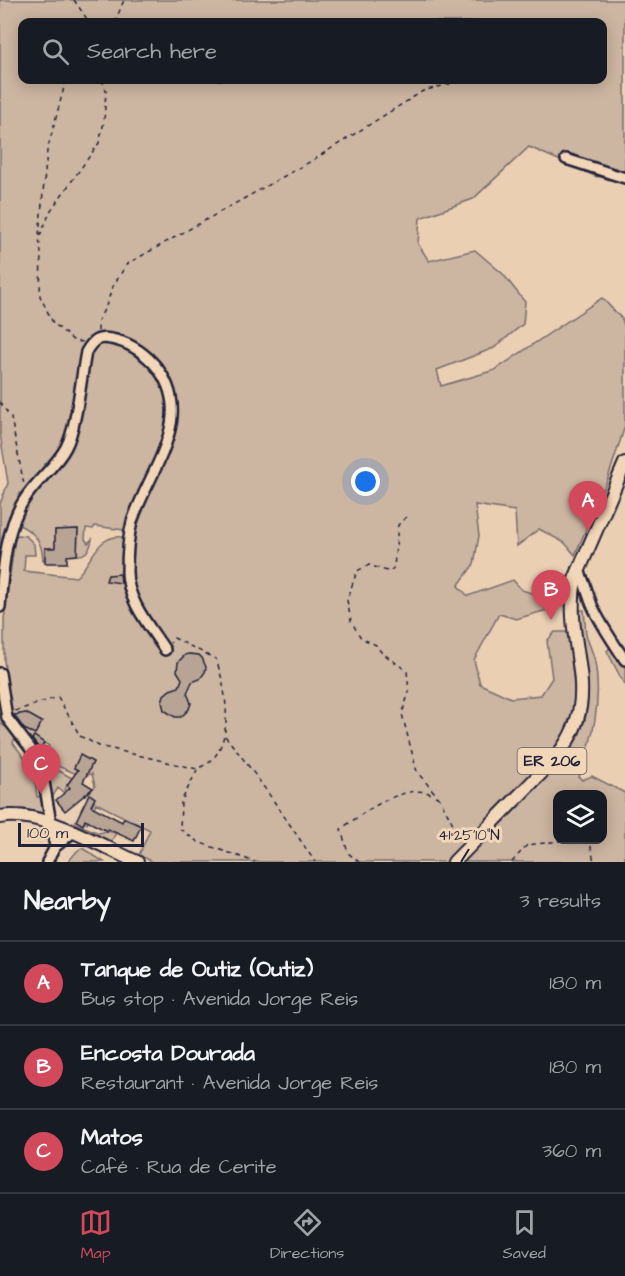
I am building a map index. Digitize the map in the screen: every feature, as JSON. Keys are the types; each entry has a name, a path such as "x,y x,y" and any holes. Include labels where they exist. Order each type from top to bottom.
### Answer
{"main road":[{"name":"ER 206","path":"458,858 560,753 576,725 581,709 582,689 572,605 573,589 578,569 625,463"},
{"path":"0,817 24,816 51,823 136,862"}],"street":[{"path":"566,159 625,178"},
{"path":"0,607 11,529 25,498 66,447 86,352 95,340 129,344 149,359 160,372 170,390 172,427 132,524 127,573 134,597 165,650"},
{"path":"578,569 600,623 625,660"},
{"path":"0,673 4,716 37,760 46,788 55,847"},
{"path":"47,862 55,847 72,833"}],"path":[{"path":"74,0 86,18"},
{"path":"117,18 124,0"},
{"path":"65,84 47,151 39,238 40,296 53,323 74,341 95,340 98,321 113,286 127,264 313,160 423,91 449,84"},
{"path":"39,238 51,210 99,143 104,122 106,90 104,84"},
{"path":"0,402 11,418 25,498"},
{"path":"406,517 398,525 394,567 390,572 369,565 357,571 347,600 351,621 361,638 376,645 381,652 407,671 409,692 402,714 417,772 440,799 463,843 458,858"},
{"path":"165,650 174,638 216,658 225,695 225,736 213,760 198,769 182,802 180,829 198,842 255,862"},
{"path":"4,716 58,698 80,736 99,746 198,769"},
{"path":"225,736 248,768 263,784 315,862"},
{"path":"359,862 348,852 341,829 365,811 405,793 425,792 440,799"},
{"path":"512,862 527,845 569,840 590,842 594,862"}],"shaded area":[{"path":"0,0 625,0 625,171 597,177 529,147 473,199 420,218 418,244 429,261 475,250 503,274 525,302 523,324 494,348 437,370 441,386 495,370 602,298 622,319 625,328 625,426 608,478 575,555 565,543 539,529 517,546 515,511 475,505 479,536 474,564 458,586 468,596 513,580 522,590 553,600 551,609 516,619 499,614 474,660 480,684 511,698 541,695 552,678 547,641 555,632 568,632 577,707 563,740 447,862 153,862 139,855 150,830 96,803 87,824 84,822 95,798 89,793 95,786 92,774 87,775 93,762 80,756 74,768 83,773 79,775 43,760 39,751 40,749 45,752 49,746 34,736 29,744 15,725 31,732 41,722 26,713 10,716 4,660 4,619 15,538 18,535 26,536 34,544 35,555 25,555 24,571 76,577 101,544 114,537 123,537 124,530 95,526 93,529 86,528 85,539 88,543 92,539 91,545 86,552 77,555 78,529 55,530 55,548 45,548 45,560 43,560 39,542 29,530 17,524 23,516 9,516 0,576 0,504 8,483 0,434"},
{"path":"577,610 584,610 586,634 595,661 597,676 595,720 579,777 582,780 592,776 625,793 625,862 466,862 464,859 568,753 579,736 588,703"},
{"path":"611,647 625,666 625,686 607,651"},
{"path":"0,723 16,735 13,743 34,770 37,780 35,781 37,797 44,796 46,810 44,813 24,809 0,811"},
{"path":"46,767 72,778 64,793 58,788 51,799 45,770"},
{"path":"72,822 99,833 107,831 116,833 107,843 70,826"},
{"path":"82,848 104,862 68,862"}],"building":[{"path":"78,529 77,555 67,556 67,563 45,563 45,548 55,548 55,530"},
{"path":"120,574 121,583 106,581 108,575"},
{"path":"189,654 199,655 202,658 206,667 205,672 200,679 192,682 187,693 191,703 189,709 181,717 175,717 164,710 162,702 164,695 179,687 182,679 177,671 178,662"},
{"path":"26,713 42,722 35,734 24,729 14,715"},
{"path":"34,736 44,743 40,750 32,739"},
{"path":"80,755 93,762 83,782 93,788 65,811 56,800 70,788 67,785 78,770 74,768"},
{"path":"89,794 95,798 91,806 122,822 124,818 141,826 134,841 85,820 83,825 76,821"}],"place":[{"name":"Tanque de Outiz (Outiz)","path":"588,531"},
{"name":"Encosta Dourada","path":"551,620"},
{"name":"Matos","path":"41,794"}]}
